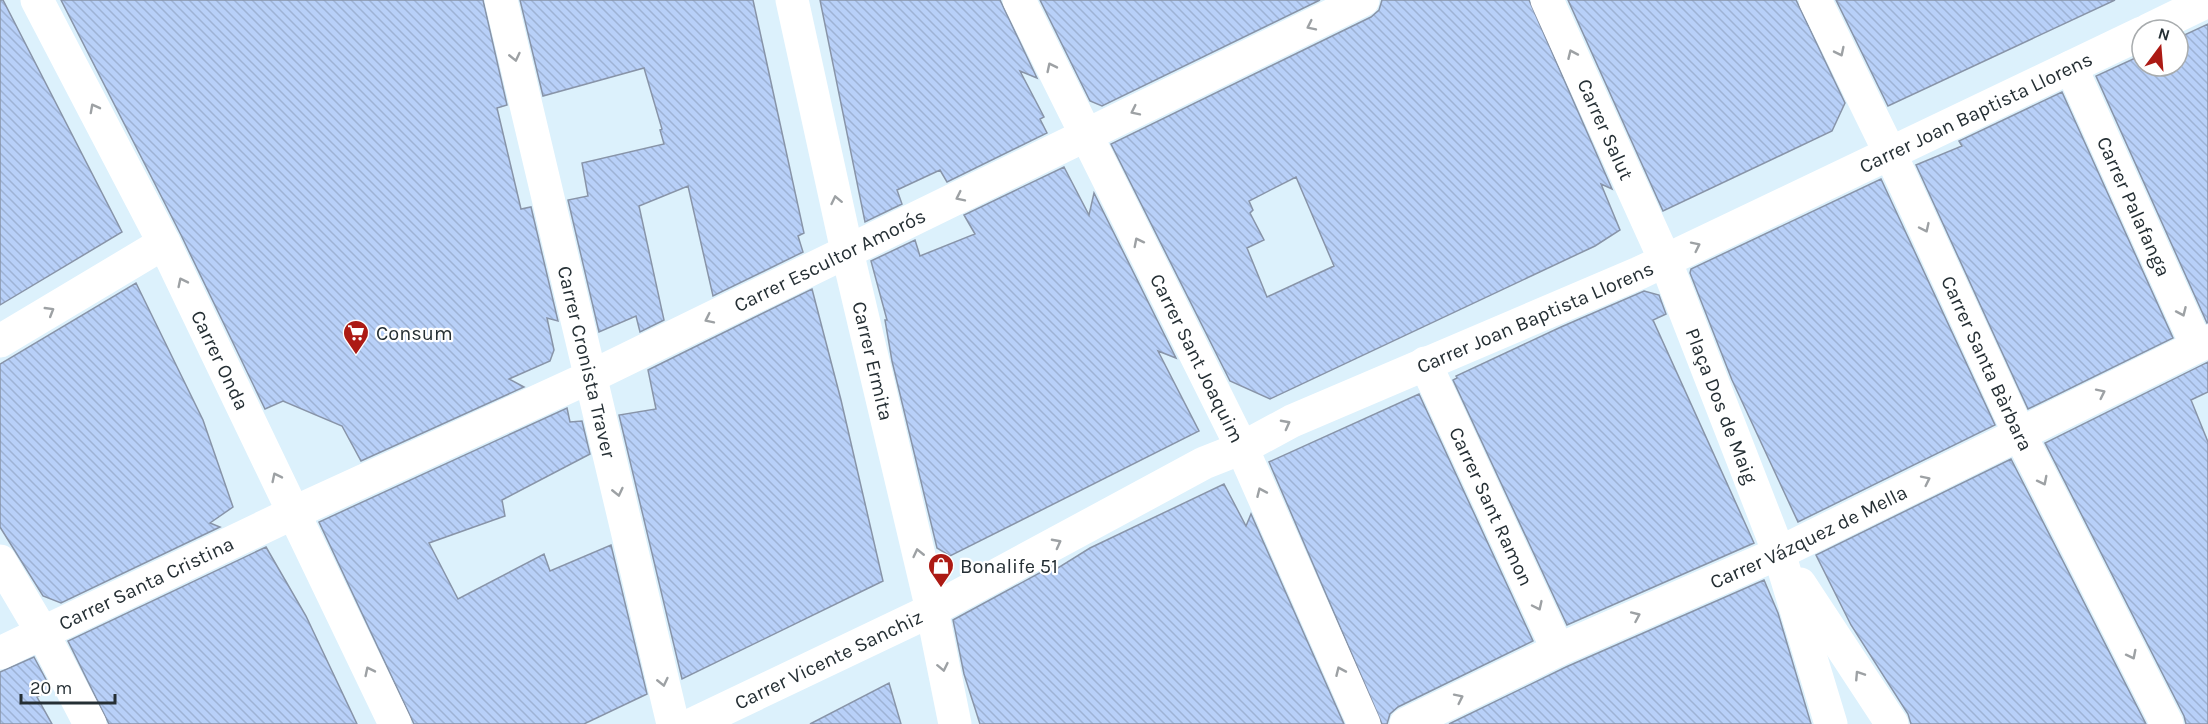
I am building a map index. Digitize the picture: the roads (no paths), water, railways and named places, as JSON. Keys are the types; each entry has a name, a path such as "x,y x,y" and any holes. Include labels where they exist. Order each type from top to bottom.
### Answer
{"street":[{"name":"Carrer Onda","path":"37,0 164,243 395,724"},
{"name":"Carrer Cronista Traver","path":"501,0 673,724"},
{"name":"Carrer Ermita","path":"792,0 847,251 932,610 955,724"},
{"name":"Carrer Sant Joaquim","path":"1019,0 1242,448 1364,724"},
{"name":"Carrer Escultor Amorós","path":"293,513 590,377 1363,0"},
{"name":"Carrer Salut","path":"1547,0 1665,260"},
{"name":"Carrer Santa Bàrbara","path":"1815,0 1890,153 2019,434 2167,724"},
{"path":"2174,18 2208,2"},
{"name":"Carrer Joan Baptista Llorens","path":"932,610 1204,463 1242,448 1292,421 1665,260 2130,39"},
{"name":"Carrer Palafanga","path":"2071,67 2203,344"},
{"path":"0,341 164,243"},
{"name":"Plaça Dos de Maig","path":"1665,260 1779,553 1831,724"},
{"name":"Carrer Vázquez de Mella","path":"1406,724 1558,650 1779,553 2203,344"},
{"name":"Carrer Sant Ramon","path":"1425,363 1558,650"},
{"name":"Carrer Santa Cristina","path":"0,653 293,513"},
{"name":"Plaça Dos de Maig","path":"1779,553 1892,724"},
{"path":"0,561 42,632 90,724"},
{"name":"Carrer Vicente Sanchiz","path":"693,724 932,610"}],"place":[{"name":"Consum","path":"356,356"},
{"name":"Bonalife 51","path":"941,589"}]}
